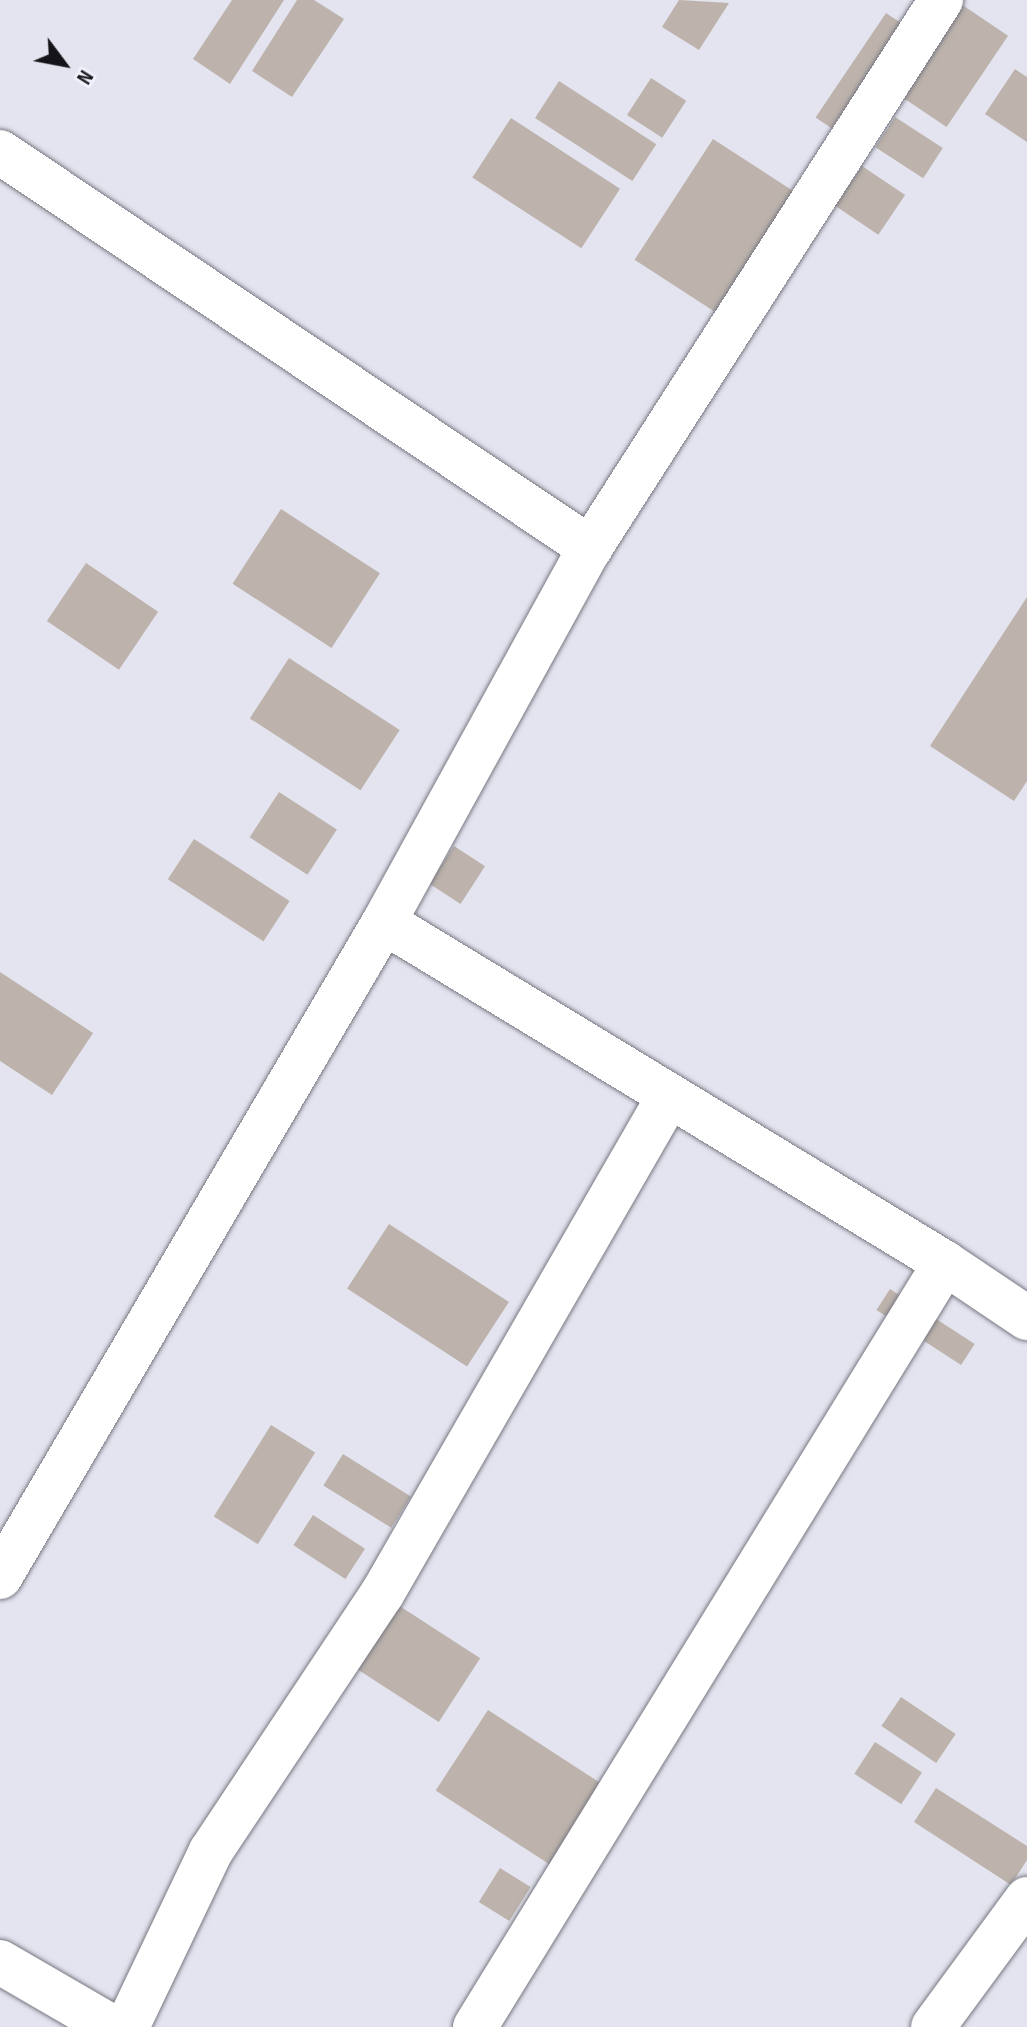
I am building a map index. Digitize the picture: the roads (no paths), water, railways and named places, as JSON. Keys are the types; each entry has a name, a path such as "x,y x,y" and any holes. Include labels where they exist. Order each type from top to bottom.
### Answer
{"street":[{"path":"0,1577 384,922 590,548 941,0"},
{"path":"0,152 590,548"},
{"path":"384,922 945,1263 1027,1318"},
{"path":"127,2027 211,1851 382,1594 669,1096"},
{"path":"475,2027 945,1263"},
{"path":"933,2027 1027,1899"},
{"path":"0,1962 112,2027"}]}
